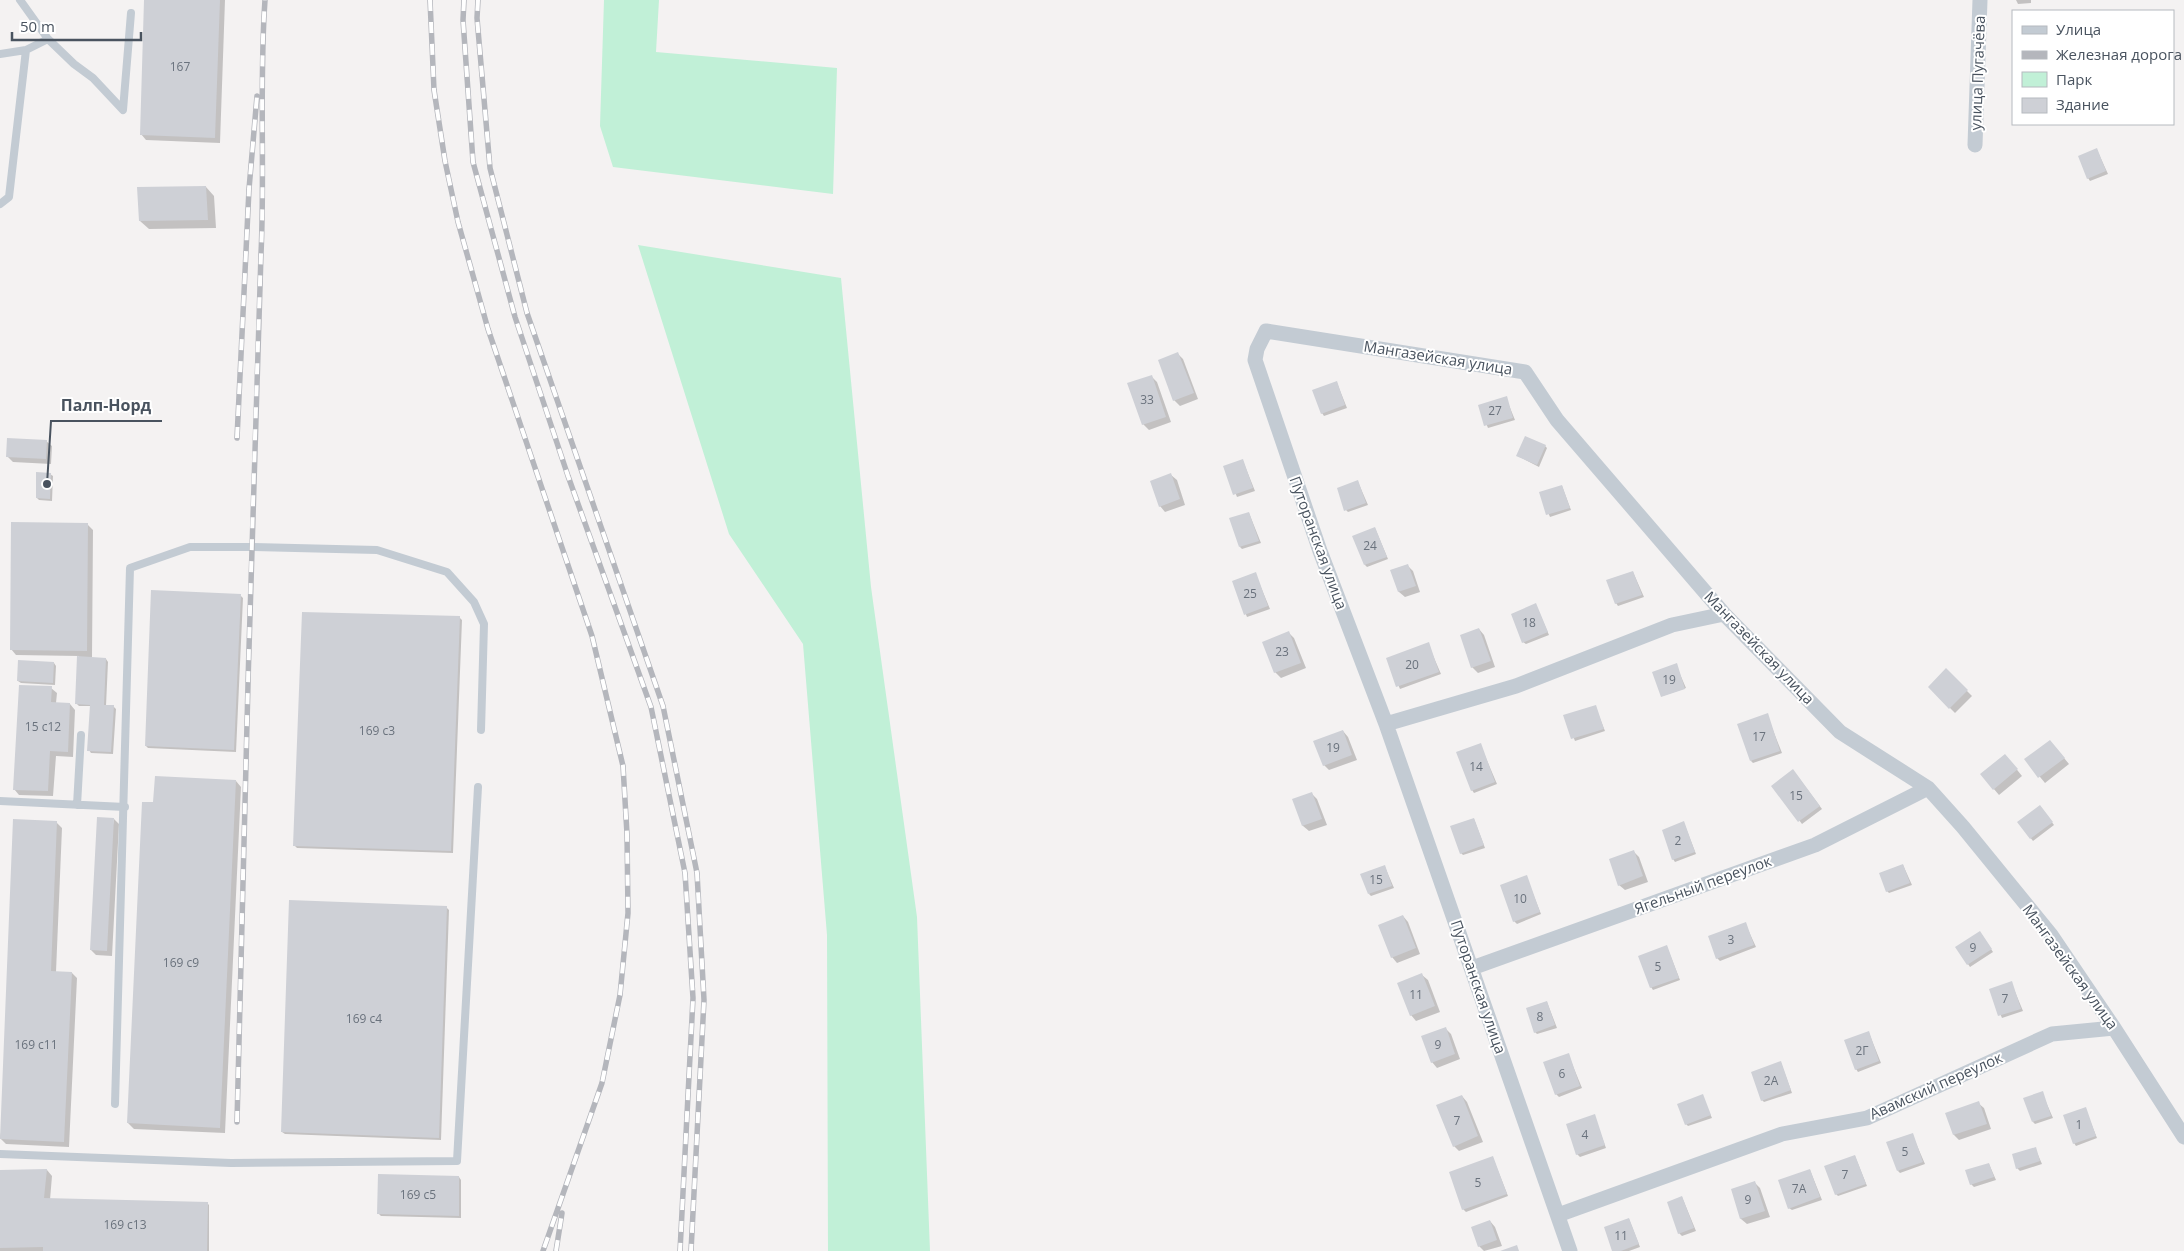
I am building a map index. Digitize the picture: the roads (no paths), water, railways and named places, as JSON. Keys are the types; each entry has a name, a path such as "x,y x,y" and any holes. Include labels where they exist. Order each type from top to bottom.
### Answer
{"street":[{"name":"улица Пугачёва","path":"1975,145 1980,0"},
{"name":"Мангазейская улица","path":"1255,360 1257,349 1266,331 1525,372 1557,420 1724,614 1840,732 1928,788 1963,827 2051,935 2184,1137"},
{"name":"Путоранская улица","path":"1255,360 1320,551 1386,724 1570,1251"},
{"path":"1386,724 1516,686 1672,626 1724,614"},
{"name":"Ягельный переулок","path":"1472,968 1815,845 1928,788"},
{"name":"Авамский переулок","path":"1558,1215 1782,1134 1867,1118 2052,1034 2114,1028"}],"lane":[{"path":"20,0 48,39 74,64 93,78 123,110 131,13"},
{"path":"0,54 26,50 48,39"},
{"path":"0,204 9,197 26,50"},
{"path":"115,1104 125,807 130,568 190,547 377,550 448,572 474,602 484,624 481,730"},
{"path":"77,805 81,736"},
{"path":"0,1154 231,1164 457,1161 478,787"},
{"path":"0,801 125,807"}],"railway":[{"path":"237,1122 262,222 262,63 265,0"},
{"path":"430,0 434,90 445,161 458,222 488,329 592,636 623,766 627,834 628,913 620,995 602,1083 543,1251"},
{"path":"464,0 463,20 473,162 515,317 568,476 651,707 685,873 693,998 680,1251"},
{"path":"478,0 477,18 490,168 527,313 663,706 697,873 704,1000 691,1251"},
{"path":"237,438 249,189 257,96"},
{"path":"556,1251 562,1213"}],"place":[{"name":"Палп-Норд","path":"47,484"}]}
